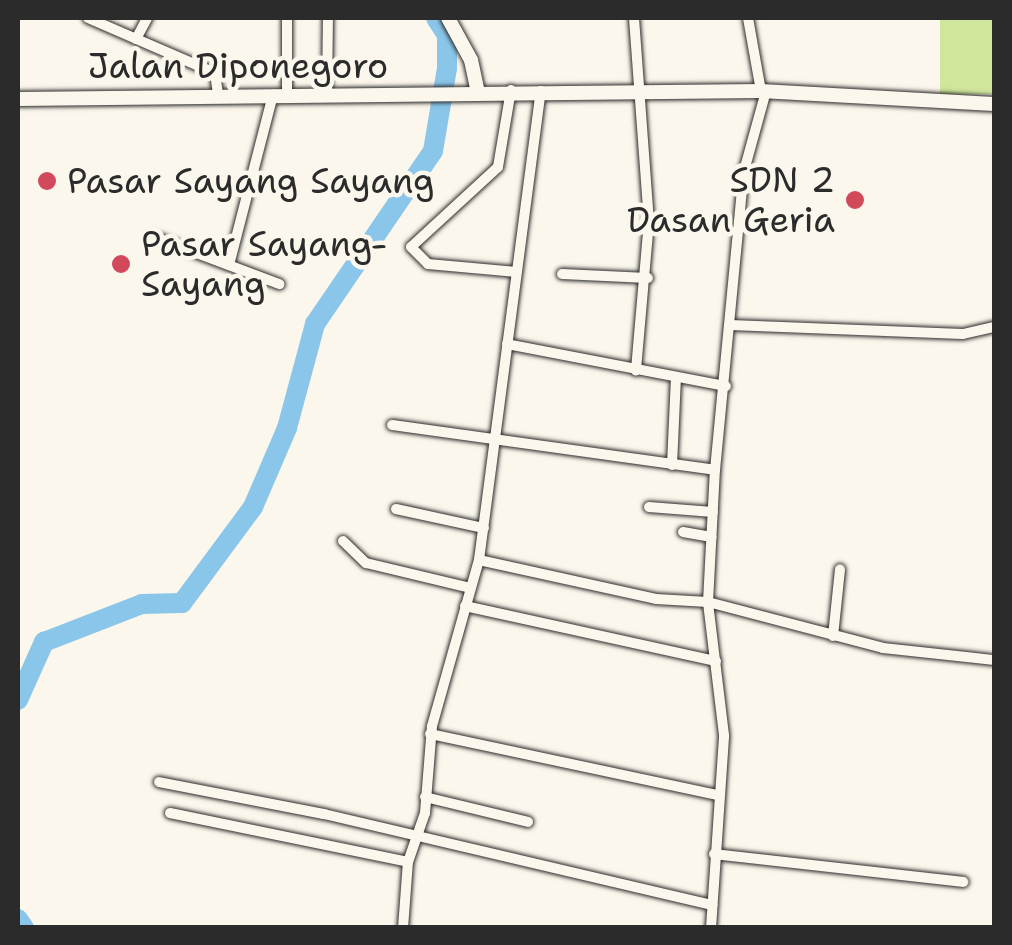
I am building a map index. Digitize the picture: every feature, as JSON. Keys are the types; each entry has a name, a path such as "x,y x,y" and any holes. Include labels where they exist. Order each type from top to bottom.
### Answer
{"street":[{"path":"88,18 215,72 218,95"},
{"path":"136,39 147,18"},
{"path":"229,264 280,95 288,18"},
{"path":"326,95 328,18"},
{"path":"448,18 471,60 478,92"},
{"path":"634,18 647,162 648,278 636,370"},
{"path":"711,928 724,736 708,602 713,512 744,171 763,91 748,18"},
{"path":"512,90 498,167 411,248 428,264 517,272"},
{"name":"Jalan Diponegoro","path":"18,99 512,90 763,91 994,104"},
{"path":"406,927 408,862 426,798 430,734 479,560 541,90"},
{"path":"154,237 279,284"},
{"path":"562,274 648,278"},
{"path":"730,324 963,334 994,327"},
{"path":"507,344 726,386"},
{"path":"672,465 676,378"},
{"path":"392,425 716,470"},
{"path":"649,507 713,512"},
{"path":"396,509 484,528"},
{"path":"683,532 712,536"},
{"path":"343,541 366,563 470,588"},
{"path":"479,560 656,598 708,602 911,653 994,660"},
{"path":"833,636 840,570"},
{"path":"465,606 716,661"},
{"path":"430,734 718,795"},
{"path":"159,782 324,814 417,840 712,906"},
{"path":"426,798 528,822"},
{"path":"170,813 408,862"},
{"path":"714,854 963,882"}],"green space":[{"path":"940,18 994,18 994,94 940,94"}],"waterway":[{"path":"18,700 44,642 142,604 182,603 253,507 287,428 315,324 433,151 447,68 447,35 436,18"},
{"path":"18,919 24,928"}],"place":[{"name":"Pasar Sayang Sayang","path":"47,181"},
{"name":"SDN 2 Dasan Geria","path":"855,200"},
{"name":"Pasar Sayang- Sayang","path":"121,264"}]}
